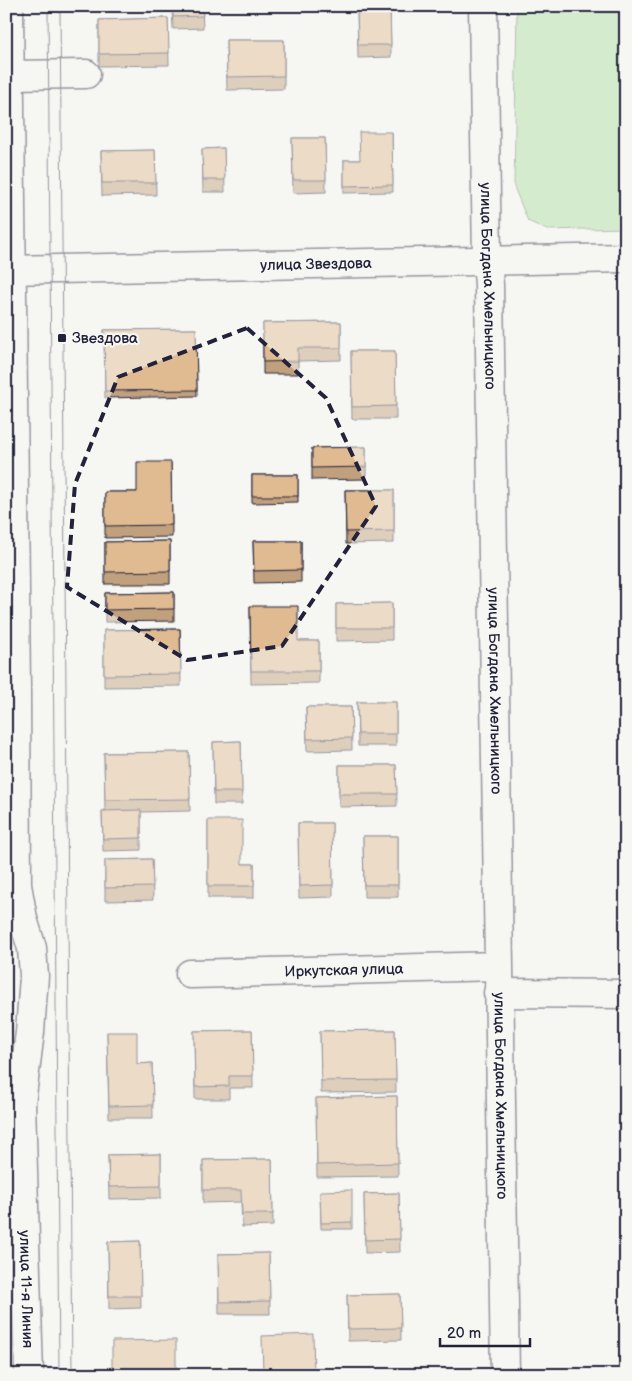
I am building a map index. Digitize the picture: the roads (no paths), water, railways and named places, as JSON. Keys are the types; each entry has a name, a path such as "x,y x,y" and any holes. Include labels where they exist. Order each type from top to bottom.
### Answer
{"street":[{"name":"улица Богдана Хмельницкого","path":"483,6 489,285 505,1375"},
{"name":"улица 11-я Линия","path":"8,13 9,270 16,690 17,885 15,924 32,948 34,976 30,1032 21,1103 29,1375"},
{"path":"9,75 86,74"},
{"name":"улица Звездова","path":"9,270 626,258"},
{"name":"Иркутская улица","path":"190,974 498,966"},
{"path":"498,993 626,994"}],"tram line":[{"path":"48,6 59,1375"},
{"path":"60,6 72,1375"}],"place":[{"name":"Звездова","path":"62,338"}]}
